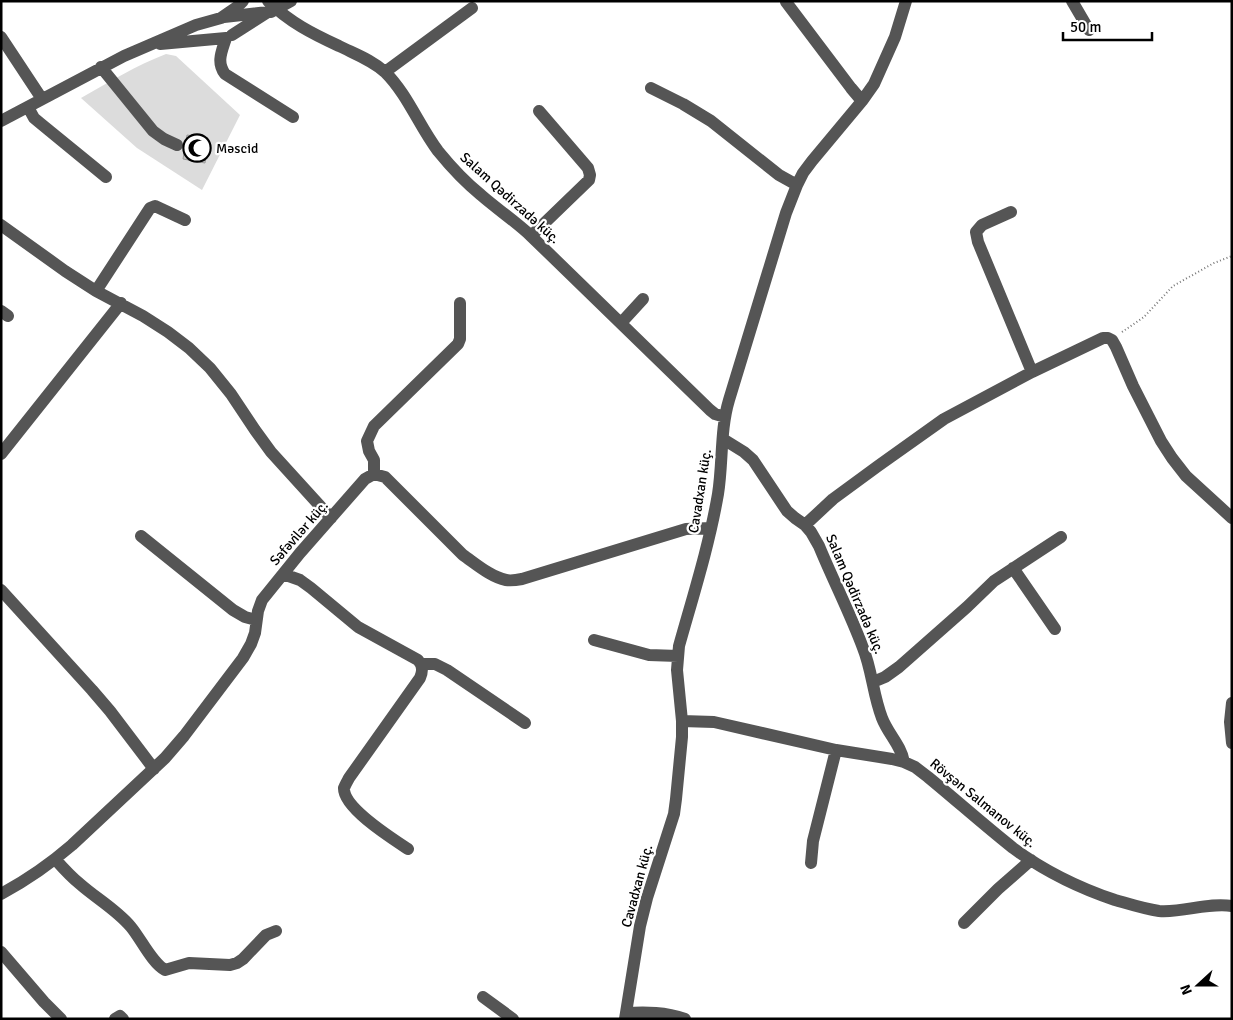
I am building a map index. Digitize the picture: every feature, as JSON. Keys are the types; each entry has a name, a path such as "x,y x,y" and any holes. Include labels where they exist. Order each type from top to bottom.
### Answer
{"street":[{"path":"229,37 219,36 215,31 216,22 243,1"},
{"path":"1,121 124,56 196,25 271,8 290,1"},
{"name":"Cavadxan küç.","path":"626,1016 646,898 674,814 682,721 676,670 679,646 711,528 721,471 724,417 728,400 786,213 797,185 812,161 874,84 895,37 906,1"},
{"path":"1072,1 1089,30"},
{"path":"786,2 862,101"},
{"path":"148,46 229,37 271,8"},
{"name":"Salam Qədirzadə küç.","path":"271,8 313,34 371,61 385,72 406,98 428,137 463,179 531,236 710,410 724,417"},
{"path":"385,72 472,8"},
{"path":"1,36 42,99"},
{"path":"229,37 220,62 225,74 292,116"},
{"path":"102,67 153,131 177,145"},
{"path":"651,88 711,121 779,175 797,185"},
{"path":"28,107 34,118 106,177"},
{"path":"531,236 589,180 590,175 588,168 539,111"},
{"path":"96,291 150,208 154,206 185,220"},
{"path":"1011,212 982,225 976,232 978,242 1032,372"},
{"path":"4,233 96,291 121,303 168,332 189,348 210,368 232,394 255,430 272,452 331,518"},
{"path":"621,323 643,299"},
{"path":"1,454 121,303"},
{"path":"460,303 460,339 458,344 374,426 367,441 369,451 374,460 374,474 385,477 463,555 488,572 505,580 522,579 686,529 711,528"},
{"path":"805,524 833,499 935,424 1032,372 1102,338 1112,340 1133,386 1161,441 1172,458 1186,476 1232,518"},
{"name":"Salam Qədirzadə küç.","path":"723,439 753,460 787,511 794,518 805,524 818,546 864,648 877,704 888,732 898,746 904,762"},
{"name":"Səfəvilər küç.","path":"1,894 28,879 56,859 166,758 243,658 255,633 256,620 262,600 331,518 366,479 374,474"},
{"path":"141,536 233,610 245,617 256,620"},
{"path":"873,682 885,677 899,667 968,607 994,581 1061,537"},
{"path":"1013,568 1055,629"},
{"path":"283,574 300,580 312,588 358,627 422,664 435,664 447,670 525,723"},
{"path":"1,590 110,710 154,768"},
{"path":"594,640 649,654 678,656"},
{"path":"408,849 378,829 353,807 346,796 344,788 420,678 422,664"},
{"path":"1232,703 1230,722 1232,743"},
{"name":"Rövşən Salmanov küç.","path":"682,721 714,722 836,750 904,762 928,777 1013,848 1079,886 1135,906 1160,911 1232,906"},
{"path":"812,863 813,841 836,750"},
{"path":"56,859 65,871 79,884 124,919 156,962 165,970 189,963 230,965 237,963 266,935 276,931"},
{"path":"964,923 1031,860"},
{"path":"1,952 44,1002 62,1019"},
{"path":"483,997 514,1019"},
{"path":"626,1016 655,1012 685,1019"},
{"path":"115,1019 120,1016 123,1019"}],"path":[{"path":"1112,340 1144,316 1173,286 1214,263 1232,256"}],"shaded area":[{"path":"166,54 176,56 240,115 202,190 137,148 81,98 155,58"}],"building":[{"path":"187,135 208,138 205,163 183,159"}],"place":[{"name":"Məscid","path":"197,148"}]}
